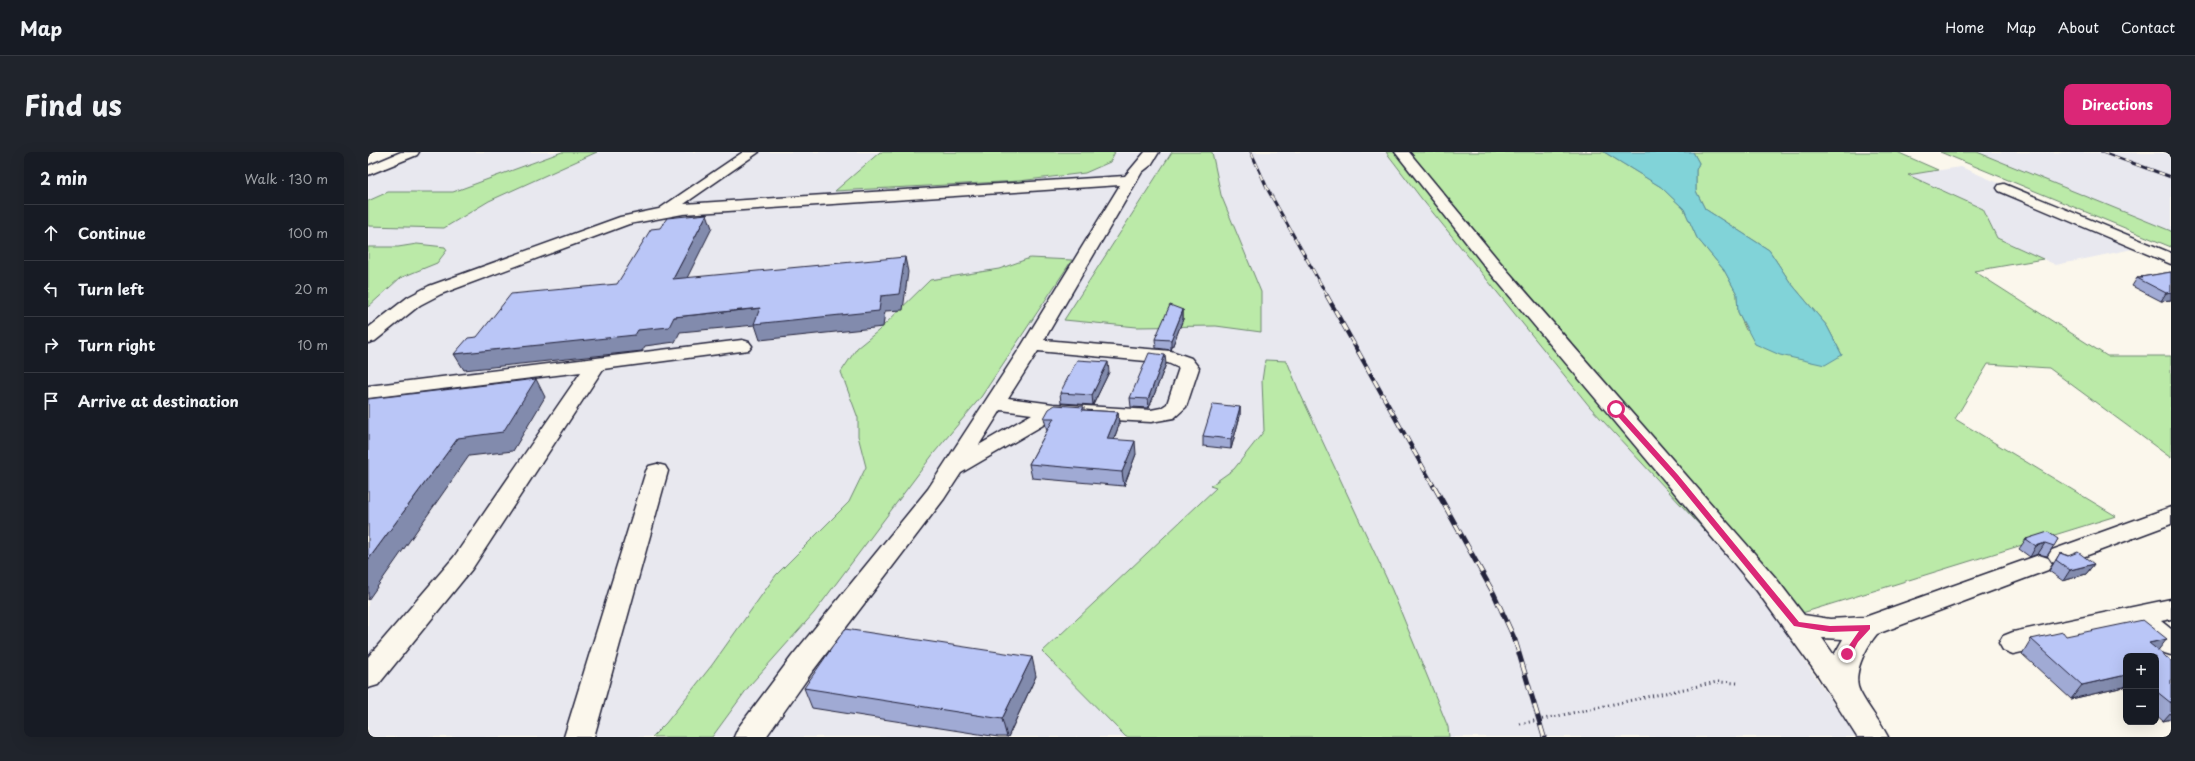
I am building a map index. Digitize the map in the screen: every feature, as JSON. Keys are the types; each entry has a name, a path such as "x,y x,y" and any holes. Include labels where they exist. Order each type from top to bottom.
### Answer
{"street":[{"path":"368,158 382,152"},
{"path":"368,171 412,152"},
{"path":"664,211 752,152"},
{"path":"368,337 414,301 435,290 625,220 664,211 1146,162 1152,152"},
{"path":"1402,152 1622,417 1676,476 1797,624 1844,691 1873,737"},
{"path":"749,737 802,664 931,500 996,403 1032,345 1135,163"},
{"path":"2004,188 2171,259"},
{"path":"996,403 1054,410 1151,416 1167,414 1176,407 1189,368 1184,362 1171,358 1032,345"},
{"path":"368,392 742,346"},
{"path":"368,677 463,563 596,364"},
{"path":"951,470 1054,410"},
{"path":"579,737 657,471"},
{"path":"1797,624 1830,629 1867,627 2171,515"},
{"path":"2013,643 2171,609"},
{"path":"2137,616 2171,644"},
{"path":"1844,691 1843,672 1847,654 1867,627"}],"path":[{"path":"1520,724 1717,682 1738,683"}],"shaded area":[{"path":"408,152 1386,152 1457,242 1786,618 1777,620 1856,737 368,737 368,170"},
{"path":"1977,152 2171,153 2171,231"},
{"path":"1961,167 2147,246 2056,265 1997,238 1983,209 1908,175"}],"green space":[{"path":"562,152 597,152 489,201 444,228 368,226 368,201 388,192 453,192"},
{"path":"880,152 1115,152 1110,162 1085,173 1019,181 835,191"},
{"path":"1172,152 1212,152 1221,195 1261,292 1261,332 1216,326 1137,327 1064,320"},
{"path":"1386,152 1604,152 1661,187 1684,209 1697,238 1724,270 1737,294 1738,312 1746,330 1842,355 1827,326 1790,282 1769,250 1705,209 1696,191 1696,170 1699,163 1693,152 1897,152 1938,170 1908,175 1983,209 1997,238 2043,259 1974,271 2107,356 2171,356 2171,458 2049,368 1988,364 1955,419 2116,516 1786,618 1590,407 1421,198"},
{"path":"1940,152 1977,152 2171,231 2171,247"},
{"path":"417,244 445,247 447,250 437,263 400,278 368,307 368,247 398,247"},
{"path":"1030,258 1072,260 981,397 934,453 814,613 750,685 712,737 652,737 666,723 712,665 776,575 849,502 866,467 858,436 858,418 841,372 857,348 878,331 930,280 999,269"},
{"path":"1265,360 1287,361 1299,391 1392,590 1448,727 1449,737 1126,737 1042,652 1216,488 1210,486 1234,469 1264,431 1262,381"}],"water":[{"path":"1604,152 1693,152 1699,163 1696,170 1696,191 1705,209 1769,250 1790,282 1827,326 1842,355 1825,365 1780,355 1755,344 1738,312 1737,294 1724,270 1697,238 1684,209 1661,187"}],"building":[{"path":"707,214 673,279 905,257 899,294 881,296 879,311 754,324 760,308 674,317 669,327 638,330 635,335 454,354 468,338 477,337 511,294 617,284 651,229 660,228 667,218"},
{"path":"2171,272 2171,292 2166,293 2137,278 2143,278 2141,277"},
{"path":"1170,305 1183,310 1171,340 1155,339"},
{"path":"1149,353 1165,355 1148,399 1130,398"},
{"path":"1077,360 1108,362 1092,395 1060,393"},
{"path":"536,379 503,432 458,438 368,560 368,399"},
{"path":"1213,404 1240,407 1231,439 1203,436"},
{"path":"1055,405 1084,407 1082,410 1118,412 1107,439 1135,441 1122,472 1029,464 1054,418 1044,418 1049,409"},
{"path":"2048,532 2058,539 2054,546 2045,543 2036,546 2026,539"},
{"path":"2078,552 2094,564 2070,570 2056,560 2060,553 2068,556"},
{"path":"2143,620 2167,639 2149,643 2171,661 2171,703 2159,693 2159,653 2123,653 2123,676 2082,685 2031,639 2063,632 2066,636"},
{"path":"845,629 1032,657 1002,719 804,688"}],"railway":[{"path":"1251,152 1268,190 1328,297"},
{"path":"2102,152 2171,177"},
{"path":"1327,296 1434,487"},
{"path":"1434,486 1494,594 1515,640 1544,737"}],"route":[{"path":"1616,409 1676,476 1766,584 1797,624 1830,629 1867,627 1847,654"}]}
